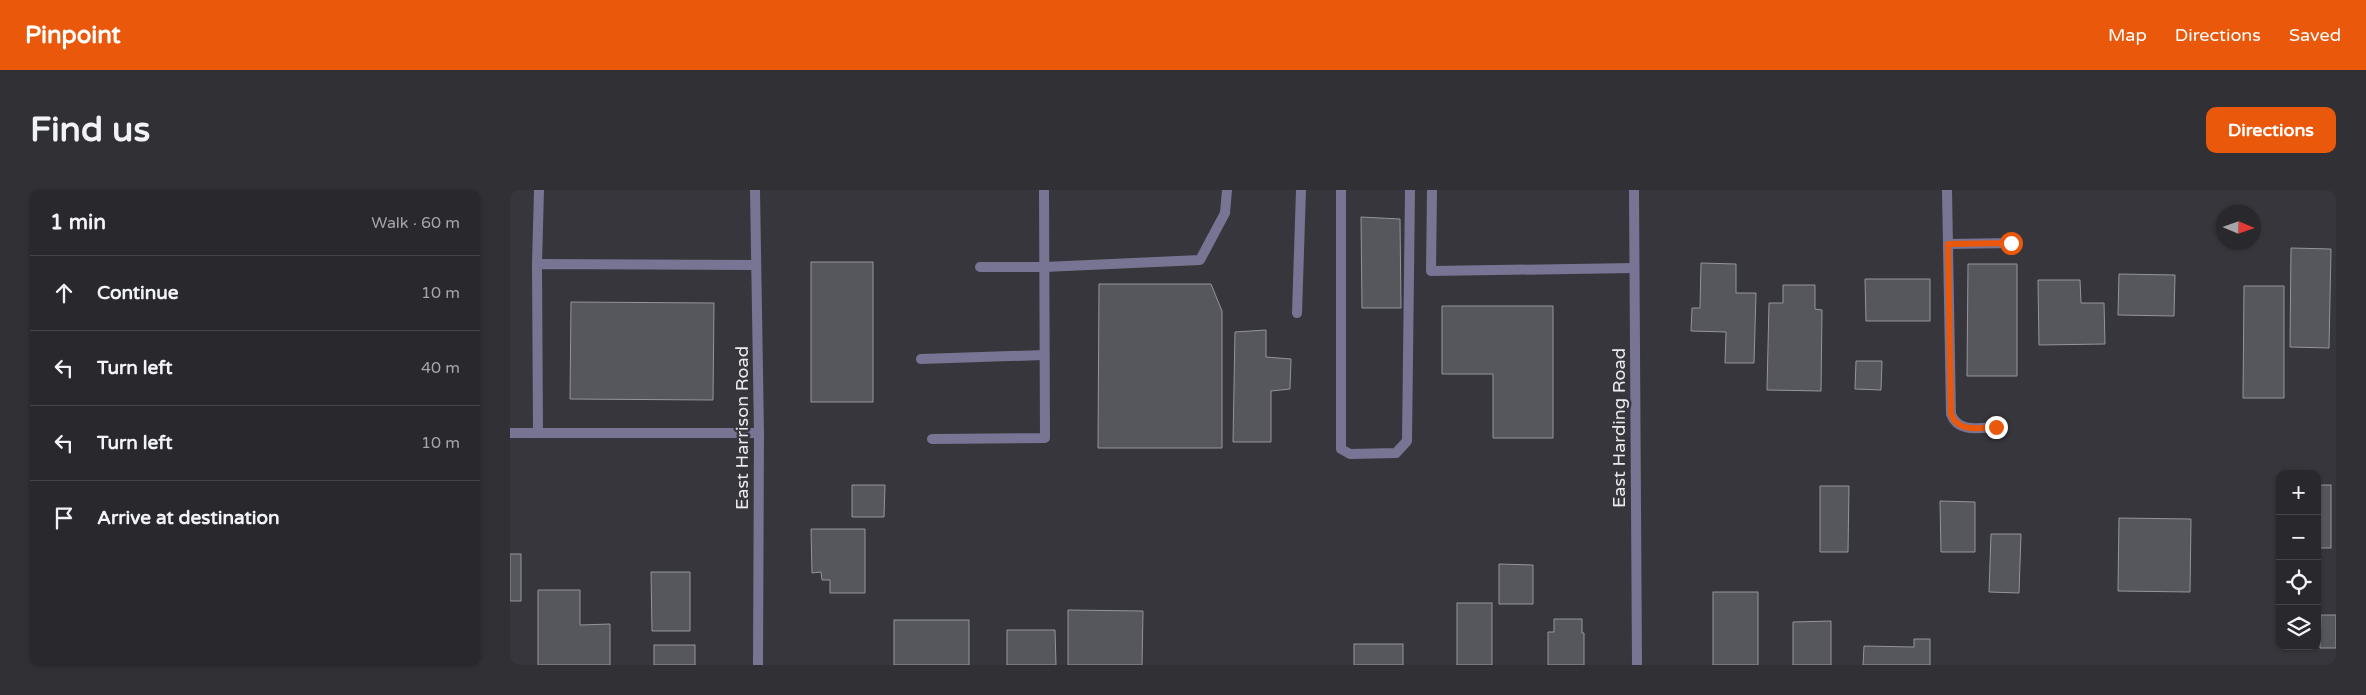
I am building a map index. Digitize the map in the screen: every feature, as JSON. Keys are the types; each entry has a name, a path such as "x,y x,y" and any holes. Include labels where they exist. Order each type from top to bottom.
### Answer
{"street":[{"path":"538,433 536,264 539,190"},
{"name":"East Harrison Road","path":"755,190 759,433 758,665"},
{"path":"932,439 1045,438 1044,190"},
{"path":"980,267 1044,267 1200,260 1225,213 1227,190"},
{"path":"1297,313 1300,190"},
{"path":"1341,190 1342,449 1350,454 1396,453 1407,441 1410,190"},
{"path":"1432,190 1431,271 1634,268"},
{"name":"East Harding Road","path":"1634,190 1637,665"},
{"path":"1947,190 1951,414 1954,422 1960,427 1996,427"},
{"path":"1948,244 2011,243"},
{"path":"536,264 756,265"},
{"path":"921,359 1044,356"},
{"path":"510,434 759,433"}],"building":[{"path":"1361,217 1400,219 1401,308 1362,308"},
{"path":"2291,248 2331,249 2329,348 2290,347"},
{"path":"811,262 873,262 873,402 811,402"},
{"path":"1701,263 1736,264 1736,293 1756,293 1754,363 1725,363 1726,332 1691,331 1692,308 1700,308"},
{"path":"1968,264 2017,264 2017,376 1967,376"},
{"path":"2119,274 2175,275 2174,316 2118,315"},
{"path":"1865,279 1930,279 1930,321 1866,321"},
{"path":"2038,280 2080,280 2081,303 2104,303 2105,344 2039,345"},
{"path":"1099,284 1211,284 1222,311 1222,448 1098,448"},
{"path":"1783,285 1815,285 1815,309 1822,310 1821,391 1767,390 1769,303 1783,303"},
{"path":"2244,286 2284,286 2284,398 2243,398"},
{"path":"571,302 714,303 713,400 570,399"},
{"path":"1442,306 1553,306 1553,438 1493,438 1493,374 1442,374"},
{"path":"1266,330 1266,357 1291,359 1290,389 1271,391 1271,442 1233,442 1235,332"},
{"path":"1856,361 1882,361 1881,390 1855,389"},
{"path":"852,485 885,485 884,517 852,517"},
{"path":"2321,485 2331,485 2331,548 2321,548"},
{"path":"1820,486 1849,486 1848,552 1820,552"},
{"path":"1940,501 1975,502 1975,552 1941,552"},
{"path":"2119,518 2191,519 2190,592 2118,591"},
{"path":"811,529 865,529 865,593 830,593 830,580 822,580 821,572 812,573"},
{"path":"1991,534 2021,534 2019,593 1989,592"},
{"path":"510,554 521,554 521,601 510,601"},
{"path":"1499,564 1533,565 1533,604 1499,604"},
{"path":"651,572 690,572 690,631 652,631"},
{"path":"538,590 580,590 580,625 610,624 610,665 538,665"},
{"path":"1713,592 1758,592 1758,665 1713,665"},
{"path":"1457,603 1492,603 1492,665 1457,665"},
{"path":"1068,610 1143,611 1142,665 1068,665"},
{"path":"2321,615 2336,615 2336,648 2321,648"},
{"path":"1554,619 1582,619 1584,665 1548,665 1548,632 1554,632"},
{"path":"894,620 969,620 969,665 894,665"},
{"path":"1831,621 1831,665 1793,665 1793,622"},
{"path":"1007,630 1055,630 1056,665 1007,665"},
{"path":"1914,639 1930,639 1930,665 1863,665 1864,646 1914,647"},
{"path":"1354,644 1403,644 1403,665 1354,665"},
{"path":"654,645 695,645 695,665 654,665"}],"route":[{"path":"1996,427 1960,427 1954,422 1951,414 1948,244 2011,243"}]}
